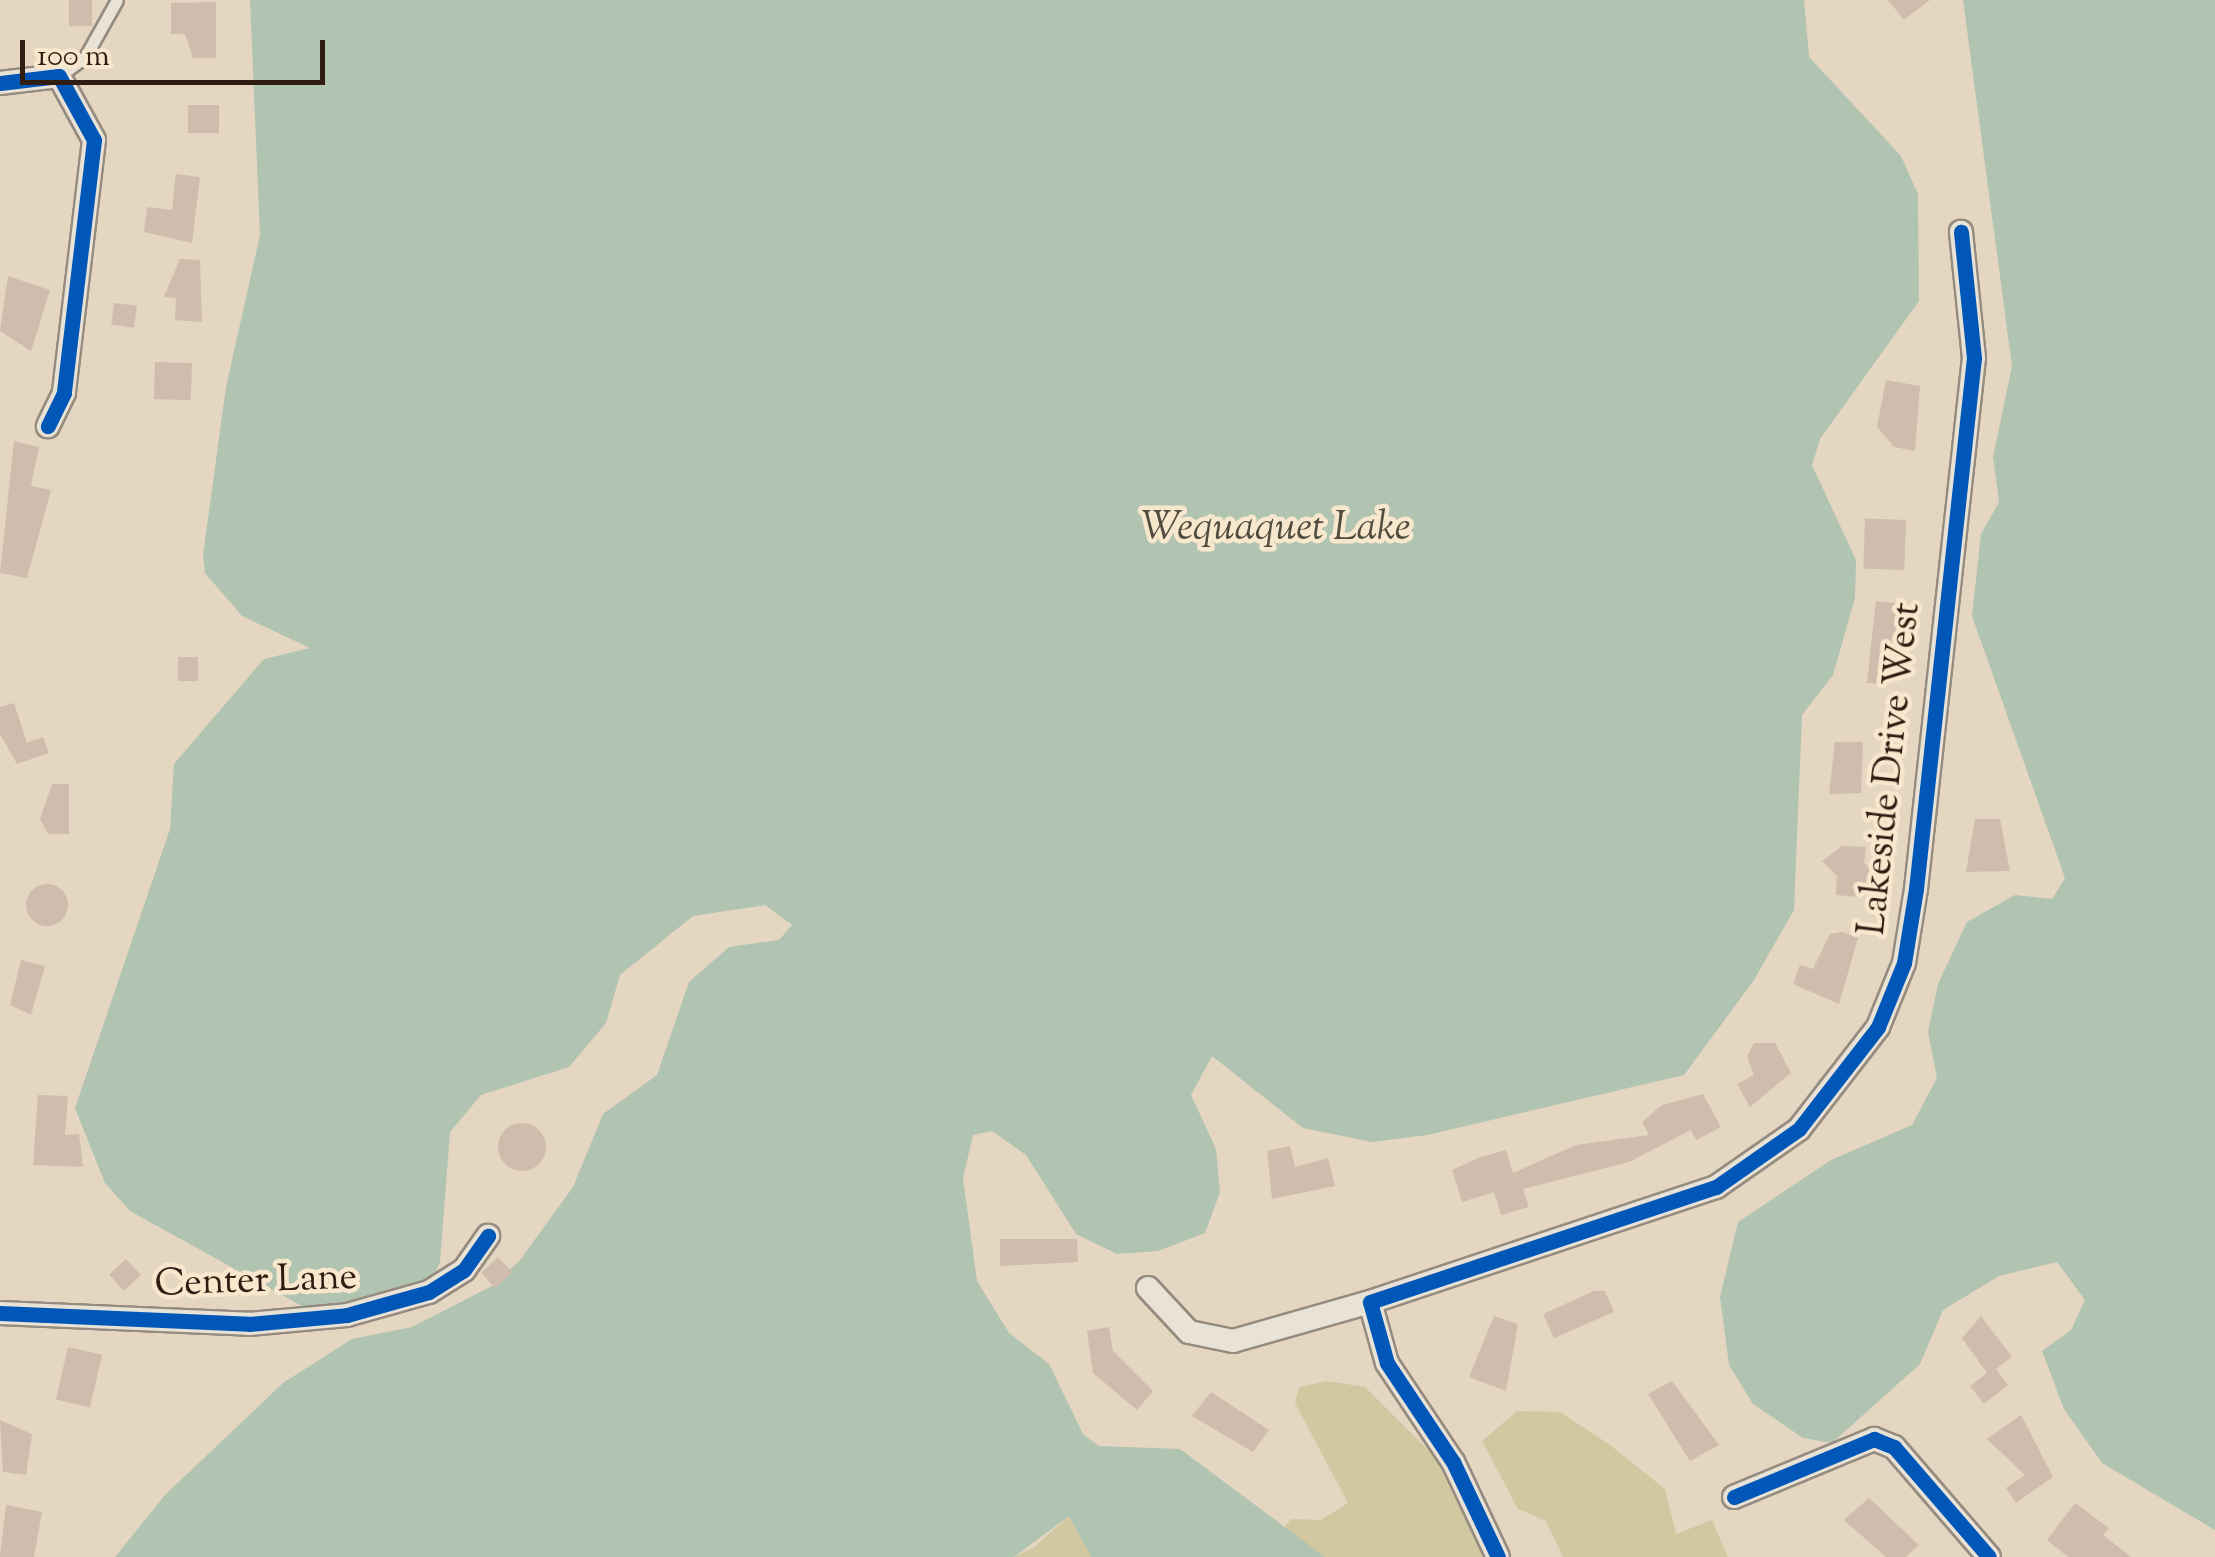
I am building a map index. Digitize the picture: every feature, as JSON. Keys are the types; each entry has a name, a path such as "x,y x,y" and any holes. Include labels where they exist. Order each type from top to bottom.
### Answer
{"street":[{"path":"0,83 59,76 94,140 64,393 48,426"},
{"name":"Lakeside Drive West","path":"1148,1288 1189,1332 1233,1341 1665,1212 1716,1187 1799,1129 1878,1027 1914,903 1974,358 1961,232"},
{"name":"Center Lane","path":"0,1313 249,1324 348,1316 416,1299 464,1270 488,1236"},
{"path":"1370,1302 1387,1364 1453,1462 1498,1557"},
{"path":"1734,1497 1808,1474 1855,1440 1874,1439 1894,1448 1988,1557"}],"lane":[{"path":"59,76 85,57 116,0"}],"shaded area":[{"path":"1327,1381 1365,1387 1434,1456 1484,1557 1325,1557 1285,1526 1291,1519 1321,1520 1348,1503 1295,1403 1299,1387"},
{"path":"1517,1411 1560,1412 1610,1445 1665,1489 1676,1534 1712,1520 1728,1557 1563,1557 1546,1521 1518,1509 1482,1441"},
{"path":"1069,1516 1091,1557 1014,1557 1033,1548"}],"water":[{"name":"Wequaquet Lake","path":"250,0 1804,0 1809,57 1901,156 1918,194 1919,301 1820,439 1812,465 1856,560 1855,598 1833,675 1802,715 1794,910 1754,980 1684,1075 1427,1135 1372,1142 1303,1128 1212,1056 1191,1095 1216,1149 1220,1192 1205,1233 1158,1251 1117,1254 1076,1234 1026,1155 992,1131 973,1135 963,1178 977,1281 1009,1333 1049,1364 1083,1434 1099,1446 1180,1449 1325,1557 1091,1557 1069,1516 1014,1557 115,1557 165,1495 283,1383 352,1339 412,1327 492,1286 520,1260 573,1187 603,1114 657,1075 689,982 729,947 779,940 792,925 765,905 693,916 620,975 606,1023 569,1067 481,1095 450,1132 440,1262 432,1280 400,1297 311,1311 130,1211 105,1183 75,1108 170,829 174,764 264,659 310,648 242,616 205,573 203,555 226,387 260,235"},
{"path":"1963,0 2215,0 2215,1530 2102,1463 2064,1409 2042,1351 2071,1330 2085,1300 2057,1262 1999,1276 1943,1310 1920,1364 1832,1443 1803,1438 1753,1404 1729,1365 1720,1297 1738,1222 1831,1160 1912,1125 1937,1078 1928,1032 1938,984 1967,922 2015,895 2052,899 2065,878 1972,616 1981,534 1999,502 1993,457 2012,366"}],"building":[{"path":"69,0 92,0 92,26 69,26"},
{"path":"1888,0 1930,0 1904,20"},
{"path":"216,2 216,58 193,58 185,34 171,34 171,3"},
{"path":"188,105 219,105 219,133 188,133"},
{"path":"176,174 200,177 192,243 144,232 147,207 172,210"},
{"path":"180,259 200,260 202,322 175,320 176,298 164,297"},
{"path":"8,276 50,290 31,351 0,331"},
{"path":"114,303 137,306 134,328 111,325"},
{"path":"155,362 192,363 191,400 154,399"},
{"path":"1886,380 1920,386 1915,451 1894,447 1877,427"},
{"path":"14,441 39,447 31,486 51,490 27,578 0,573"},
{"path":"1865,519 1906,520 1904,570 1863,569"},
{"path":"1876,601 1905,604 1902,661 1888,684 1867,683"},
{"path":"178,657 198,657 198,681 178,681"},
{"path":"14,703 27,743 43,737 49,753 17,764 0,734 0,707"},
{"path":"1835,742 1863,742 1861,793 1829,794"},
{"path":"52,784 69,784 69,834 48,834 40,819"},
{"path":"1975,819 2000,819 2010,871 1966,872"},
{"path":"1842,846 1866,847 1864,863 1875,871 1859,897 1836,895 1837,876 1822,861"},
{"path":"47,884 62,890 68,905 62,920 47,926 32,920 26,905 32,890"},
{"path":"1842,932 1858,938 1839,1004 1793,984 1800,965 1813,969 1830,934"},
{"path":"21,960 45,966 31,1015 10,1005"},
{"path":"1754,1043 1775,1043 1791,1073 1750,1107 1737,1084 1754,1075 1747,1056"},
{"path":"1703,1094 1721,1127 1696,1140 1691,1130 1629,1162 1523,1189 1529,1207 1501,1215 1494,1192 1462,1202 1452,1170 1478,1158 1506,1150 1513,1173 1576,1145 1649,1135 1642,1122 1662,1105"},
{"path":"38,1095 68,1096 65,1135 79,1134 83,1167 33,1165"},
{"path":"522,1123 539,1130 546,1147 539,1164 522,1171 505,1164 498,1147 505,1130"},
{"path":"1290,1146 1295,1167 1328,1158 1335,1186 1272,1199 1267,1151"},
{"path":"1000,1239 1077,1239 1078,1262 1000,1266"},
{"path":"498,1257 512,1272 496,1288 481,1273"},
{"path":"126,1259 141,1275 124,1291 109,1275"},
{"path":"1594,1291 1605,1291 1614,1312 1554,1338 1543,1314"},
{"path":"1494,1316 1518,1324 1506,1391 1469,1377"},
{"path":"1981,1316 2012,1357 1996,1369 2008,1385 1984,1404 1970,1386 1987,1373 1962,1338"},
{"path":"1109,1327 1113,1351 1153,1391 1137,1410 1093,1373 1087,1331"},
{"path":"68,1347 102,1355 90,1407 56,1400"},
{"path":"1672,1381 1719,1445 1690,1461 1648,1394"},
{"path":"1211,1392 1269,1430 1253,1452 1192,1416"},
{"path":"2021,1415 2053,1477 2016,1503 2006,1488 2025,1475 1987,1439"},
{"path":"0,1420 32,1434 26,1475 3,1472"},
{"path":"1869,1498 1919,1545 1906,1557 1886,1557 1844,1520"},
{"path":"2075,1503 2109,1528 2103,1535 2131,1557 2068,1557 2047,1540"},
{"path":"6,1505 42,1512 34,1557 0,1557"}],"cycle path":[{"path":"0,83 59,76 94,140 64,393 48,426"},
{"path":"1498,1557 1453,1462 1387,1363 1370,1302 1716,1187 1799,1129 1878,1027 1904,963 1916,889 1974,358 1961,232"},
{"path":"0,1313 249,1324 347,1315 429,1292 464,1270 488,1236"},
{"path":"1734,1497 1874,1439 1894,1447 1989,1557"}]}
